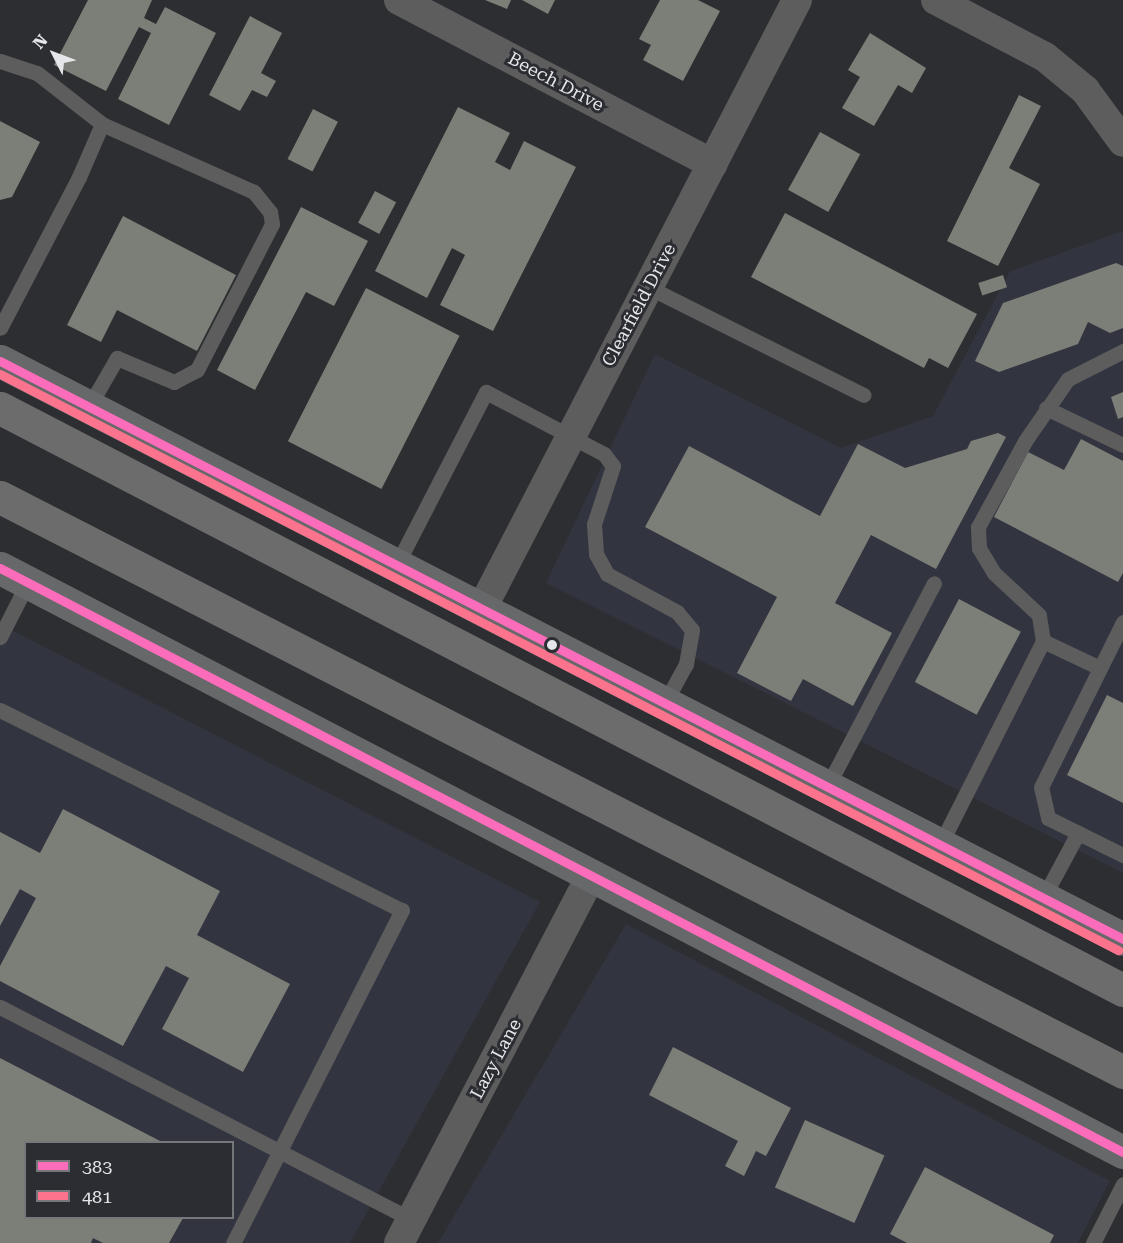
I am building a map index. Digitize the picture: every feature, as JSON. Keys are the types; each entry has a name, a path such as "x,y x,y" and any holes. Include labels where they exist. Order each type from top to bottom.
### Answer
{"highway":[{"path":"0,408 1123,990"},
{"path":"0,497 1123,1072"}],"main road":[{"path":"0,362 1123,939"},
{"path":"14,575 1123,1152"}],"street":[{"name":"Beech Drive","path":"399,0 713,164"},
{"name":"Clearfield Drive","path":"481,610 797,0"},
{"path":"936,0 1046,57 1085,90 1123,142"},
{"name":"Lazy Lane","path":"405,1232 592,874"}],"lane":[{"path":"0,61 37,73 102,124 254,192 270,212 272,224 197,370 174,382 117,358 88,408"},
{"path":"0,328 79,177 102,124"},
{"path":"648,287 864,395"},
{"path":"940,845 1043,641 1040,615 994,573 979,548 978,527 1046,408 1068,379 1123,351"},
{"path":"396,566 486,392 604,454 613,466 594,524 596,554 607,574 677,612 692,630 686,664 664,704"},
{"path":"1046,408 1123,445"},
{"path":"0,637 14,575"},
{"path":"827,787 934,583"},
{"path":"1123,622 1041,787 1048,819 1123,855"},
{"path":"1043,641 1100,668"},
{"path":"0,710 402,910 233,1243"},
{"path":"1043,898 1078,833"},
{"path":"0,1007 278,1151 405,1232"},
{"path":"1094,1243 1123,1184"}],"shaded area":[{"path":"1123,231 1123,873 546,583 655,354 841,448 933,416 1010,271"},
{"path":"0,624 540,902 350,1243 0,1243"},
{"path":"626,924 1110,1181 1078,1243 438,1243"}],"building":[{"path":"88,0 152,0 144,18 156,24 165,7 216,33 169,125 118,99 151,33 139,27 106,91 54,65"},
{"path":"485,0 511,0 507,9"},
{"path":"522,0 555,0 548,14"},
{"path":"660,0 698,0 720,11 683,81 643,60 651,45 639,39"},
{"path":"250,16 282,33 261,73 276,81 267,97 252,90 240,111 209,95"},
{"path":"870,33 926,68 912,93 898,85 874,126 842,108 860,77 848,70"},
{"path":"1019,95 1041,106 1009,168 1040,184 998,266 947,241"},
{"path":"458,107 510,133 495,162 510,170 524,141 576,167 493,331 440,305 465,255 452,248 427,298 375,271"},
{"path":"313,109 338,122 313,172 288,159"},
{"path":"0,121 40,142 12,197 0,200"},
{"path":"820,132 860,154 828,212 788,190"},
{"path":"375,191 396,202 379,234 358,223"},
{"path":"301,207 368,241 334,306 306,292 255,390 217,370"},
{"path":"785,213 977,314 948,368 929,358 924,368 751,277"},
{"path":"123,216 236,275 197,351 117,310 101,342 67,325"},
{"path":"1116,263 1123,266 1123,328 1110,333 1088,322 1078,344 999,372 975,361 1003,303"},
{"path":"1003,275 1007,287 982,295 978,283"},
{"path":"366,288 460,336 381,489 288,441"},
{"path":"1123,392 1123,417 1118,419 1111,397"},
{"path":"998,433 1006,437 936,569 871,535 835,603 892,633 853,706 803,679 791,701 737,673 777,597 645,527 689,446 820,516 858,444 905,468 967,449 971,441"},
{"path":"1081,439 1123,461 1123,573 1118,582 994,517 1028,452 1064,470"},
{"path":"959,599 1021,632 977,715 915,682"},
{"path":"1107,695 1123,703 1123,803 1067,775"},
{"path":"63,809 220,891 197,935 290,984 243,1072 162,1029 189,978 166,966 123,1046 0,981 0,966 36,898 20,889 0,926 0,832 40,853"},
{"path":"673,1047 791,1108 766,1156 756,1151 744,1176 725,1166 738,1141 649,1095"},
{"path":"0,1058 160,1141 24,1141 24,1219 182,1219 169,1243 103,1243 93,1238 91,1243 0,1243"},
{"path":"805,1120 884,1155 854,1223 775,1188"},
{"path":"925,1167 1054,1235 1050,1243 907,1243 890,1234"}],"transit line":[{"name":"383","path":"0,361 1123,939"},
{"name":"481","path":"0,374 1118,950"},
{"name":"383","path":"0,568 1123,1152"}]}
